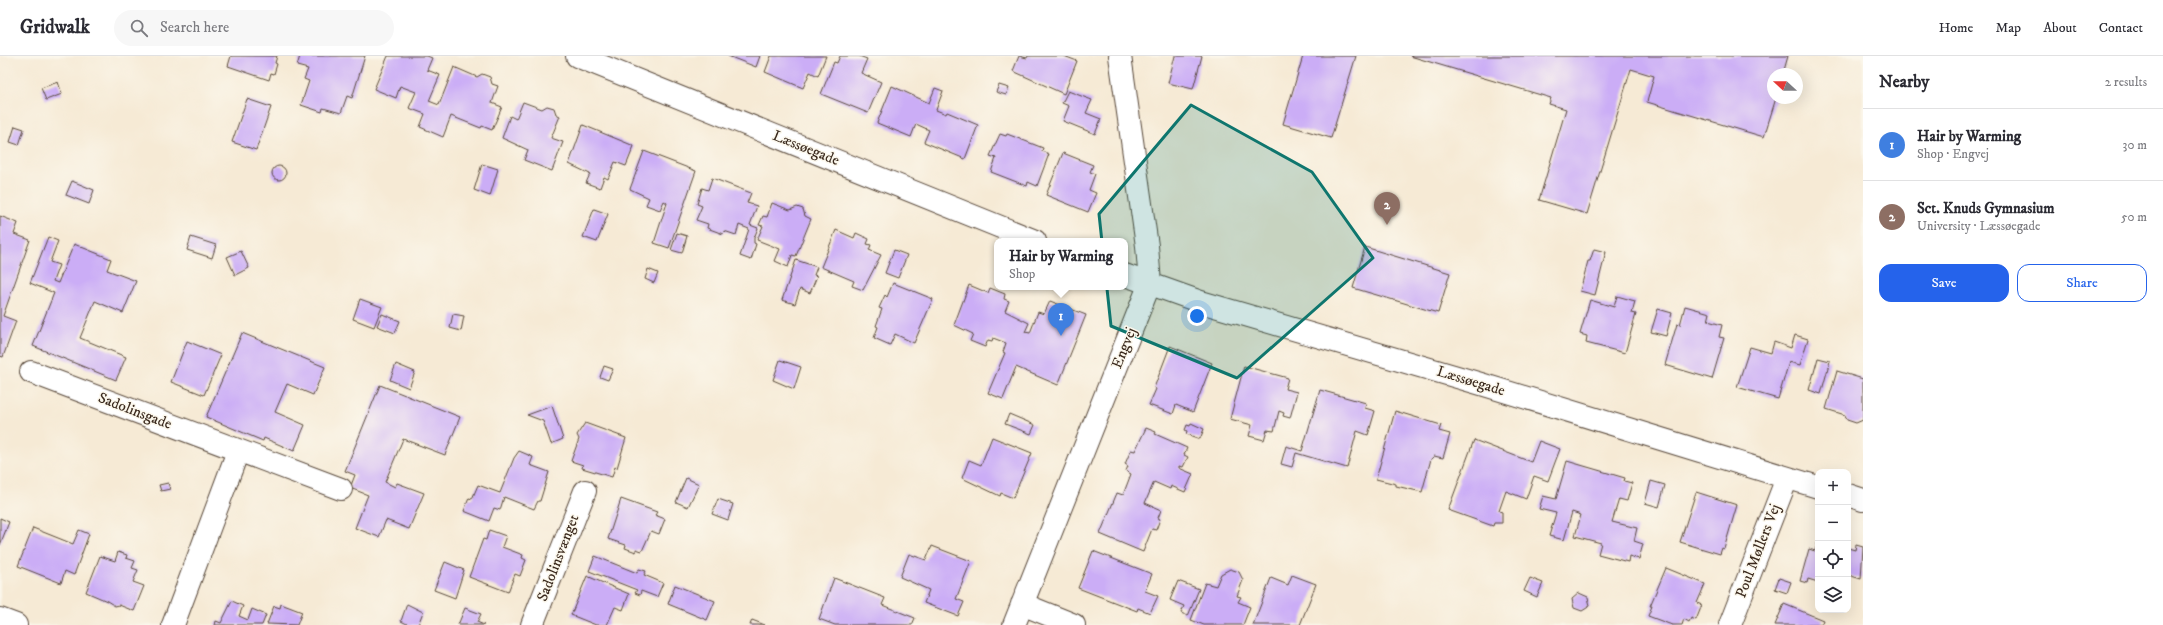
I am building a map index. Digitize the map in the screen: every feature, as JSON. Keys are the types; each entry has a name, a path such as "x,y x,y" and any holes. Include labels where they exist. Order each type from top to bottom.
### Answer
{"street":[{"name":"Læssøegade","path":"577,56 1028,238"},
{"name":"Engvej","path":"1014,625 1150,283 1147,246 1120,56"},
{"name":"Læssøegade","path":"1128,276 1201,302 1473,382 1815,486"},
{"name":"Sadolinsgade","path":"31,372 341,489"},
{"path":"173,625 238,451"},
{"name":"Poul Møllers Vej","path":"1730,625 1787,478"},
{"name":"Sadolinsvænget","path":"532,625 585,491"},
{"path":"1851,496 1863,500"},
{"path":"1022,604 1074,625"},
{"path":"0,618 16,625"}],"highlighted area":[{"path":"1191,105 1312,172 1373,258 1237,378 1111,326 1099,214"}],"building":[{"path":"231,56 277,56 275,63 277,64 274,74 271,73 269,80 228,66"},
{"path":"300,56 365,56 352,98 347,96 341,113 323,108 322,112 301,105 309,81 304,79 308,69 297,66"},
{"path":"388,56 427,56 432,58 427,70 440,75 429,101 439,105 454,67 477,77 482,74 490,77 492,84 498,86 492,103 502,107 492,130 482,126 481,128 451,116 443,137 420,127 425,114 409,108 416,92 400,86 396,98 374,89"},
{"path":"728,56 760,56 756,67"},
{"path":"771,56 826,56 818,76 810,72 803,88 765,72"},
{"path":"840,56 859,56 867,59 861,73 881,82 868,113 821,94 834,62 837,63"},
{"path":"1019,56 1027,58 1028,56 1064,56 1077,61 1064,94 1013,71"},
{"path":"1175,56 1202,56 1193,89 1168,83"},
{"path":"1303,56 1356,56 1331,138 1283,124"},
{"path":"1410,56 1788,56 1785,68 1767,68 1767,104 1774,104 1764,137 1647,102 1654,76 1631,69 1587,214 1539,200 1566,109 1549,104 1551,98"},
{"path":"58,82 62,94 46,100 41,88"},
{"path":"999,85 1009,88 1006,95 996,92"},
{"path":"892,86 929,103 935,88 943,91 936,110 946,114 947,112 978,125 965,159 924,142 929,130 916,124 911,137 877,123"},
{"path":"1068,91 1092,100 1086,113 1101,119 1095,134 1063,121 1069,106 1062,103"},
{"path":"247,99 271,107 256,150 232,142"},
{"path":"523,102 542,109 547,106 554,108 556,114 560,116 551,138 563,142 552,171 524,160 528,150 502,138 510,116 516,119"},
{"path":"583,125 634,146 626,166 615,162 608,179 604,177 600,188 586,183 590,174 569,164"},
{"path":"15,126 24,129 19,145 10,142"},
{"path":"1000,134 1006,136 1007,134 1043,148 1042,151 1049,154 1037,186 1028,182 1027,186 991,172 996,158 990,156"},
{"path":"644,151 696,171 669,248 654,243 667,203 664,201 660,210 646,205 649,198 630,189"},
{"path":"1063,153 1093,165 1090,172 1095,174 1089,190 1096,193 1088,212 1046,195"},
{"path":"482,164 498,169 490,196 474,190"},
{"path":"276,166 282,166 286,170 286,176 282,180 276,180 272,176 272,170"},
{"path":"712,178 751,193 747,203 757,206 750,225 758,228 754,238 754,243 756,244 751,260 740,256 749,229 739,225 736,235 724,231 723,234 707,228 708,224 696,220 702,206 697,204 702,188 708,190"},
{"path":"72,181 94,190 89,204 66,195"},
{"path":"772,203 790,210 797,207 803,209 805,216 811,219 796,256 792,255 788,267 775,261 780,249 757,240 763,226 759,225 763,216 767,217"},
{"path":"594,209 608,214 597,242 583,237"},
{"path":"0,216 18,223 14,234 30,240 3,316 16,321 3,357 0,356"},
{"path":"836,230 854,238 856,233 869,239 867,244 871,245 869,250 881,255 863,290 852,286 854,281 821,267"},
{"path":"677,233 687,236 682,253 671,250"},
{"path":"48,237 58,241 50,262 59,265 53,281 58,283 74,244 111,259 107,270 136,281 123,313 95,301 80,338 126,357 116,380 33,346 54,293 30,283"},
{"path":"191,237 216,245 212,258 187,250"},
{"path":"1365,247 1450,273 1438,313 1353,288"},
{"path":"1594,249 1606,252 1595,295 1580,291 1588,261 1590,261"},
{"path":"894,250 907,255 898,278 885,273"},
{"path":"241,251 249,268 235,275 227,257"},
{"path":"796,260 817,267 814,275 817,276 810,293 800,289 795,304 782,300"},
{"path":"648,269 658,273 654,283 645,279"},
{"path":"893,283 933,299 914,343 895,334 890,345 874,338 878,327 876,326 882,309 879,308 885,295 887,297"},
{"path":"969,285 988,293 990,288 1005,294 1004,299 1009,301 1005,311 1029,323 1025,332 1030,333 1038,312 1044,314 1050,301 1086,315 1058,385 1016,367 1003,399 988,393 1005,353 1003,352 1006,343 993,338 992,341 988,340 985,347 970,341 973,334 954,325"},
{"path":"1617,296 1635,301 1632,313 1636,314 1625,353 1586,343 1587,336 1580,334 1590,300 1614,307"},
{"path":"360,299 382,307 374,327 353,319"},
{"path":"1685,306 1710,313 1708,321 1722,325 1719,337 1724,338 1712,379 1665,365 1677,324 1680,325"},
{"path":"1658,309 1672,313 1666,336 1651,332"},
{"path":"382,314 400,321 395,333 377,326"},
{"path":"453,314 464,316 461,331 450,328"},
{"path":"242,333 325,367 313,395 287,384 275,412 305,425 294,451 264,438 263,441 206,417"},
{"path":"1795,335 1808,339 1800,365 1789,362 1778,399 1737,387 1750,347 1771,353 1774,342 1791,348"},
{"path":"187,341 221,355 204,395 171,382"},
{"path":"1170,346 1212,363 1193,412 1176,405 1173,414 1149,405 1156,389 1154,388"},
{"path":"1818,358 1830,361 1821,394 1809,390"},
{"path":"780,360 801,367 794,389 773,380"},
{"path":"396,364 415,372 409,388 390,380"},
{"path":"604,366 613,369 608,380 600,377"},
{"path":"1244,366 1288,378 1285,389 1297,392 1290,418 1283,416 1284,413 1279,411 1274,431 1267,430 1264,440 1249,436 1252,425 1230,419"},
{"path":"1837,371 1863,379 1863,420 1856,423 1847,420 1845,415 1826,409"},
{"path":"380,385 460,417 445,455 403,439 385,482 395,487 397,483 424,493 409,529 386,520 379,537 355,528 368,495 350,488 355,475 345,471"},
{"path":"1320,390 1366,403 1365,408 1375,411 1368,435 1357,431 1347,468 1296,453 1292,467 1281,464 1286,446 1302,451"},
{"path":"552,406 563,439 551,444 543,421 527,415"},
{"path":"1395,411 1441,425 1439,431 1450,434 1443,458 1434,456 1431,459 1422,492 1396,486 1396,484 1376,479"},
{"path":"1009,414 1035,425 1031,434 1005,424"},
{"path":"585,423 626,438 617,468 615,467 612,477 582,468 583,465 571,461 579,439 577,435"},
{"path":"1191,423 1204,429 1200,439 1186,434 1187,431 1185,430 1187,425 1190,426"},
{"path":"1146,428 1156,432 1155,434 1187,448 1184,455 1188,457 1183,467 1179,466 1179,468 1193,474 1185,492 1171,486 1170,489 1154,482 1145,503 1161,510 1158,518 1160,519 1156,530 1152,529 1143,552 1100,534 1117,493 1123,495 1131,474 1126,471 1128,466 1125,464 1131,450 1135,451"},
{"path":"992,437 1032,453 1013,498 1001,493 1000,496 962,478 969,460 981,465"},
{"path":"1474,440 1531,462 1539,441 1560,449 1548,481 1534,476 1526,499 1506,491 1499,511 1502,512 1502,523 1494,523 1493,526 1448,510"},
{"path":"519,451 533,457 530,465 549,472 540,501 538,501 534,509 504,497 500,510 494,508 489,521 464,511 469,498 472,499 478,485 500,493 514,458"},
{"path":"1567,461 1625,478 1624,481 1632,483 1627,501 1619,499 1612,522 1637,528 1634,541 1643,544 1639,559 1629,556 1628,562 1598,554 1601,543 1575,536 1581,515 1572,512 1564,540 1549,536 1556,513 1539,509 1543,496 1556,499"},
{"path":"686,478 699,484 688,507 676,502"},
{"path":"1651,481 1665,485 1659,507 1645,503"},
{"path":"168,483 170,489 161,491 159,485"},
{"path":"1696,492 1737,505 1724,549 1722,548 1720,554 1680,542"},
{"path":"621,499 657,512 655,515 665,519 659,534 651,531 642,551 636,549 636,552 625,548 626,545 608,539"},
{"path":"718,499 733,504 728,520 712,514"},
{"path":"0,518 9,522 0,545"},
{"path":"33,528 73,544 79,530 89,534 74,575 65,571 61,583 18,566"},
{"path":"489,530 506,536 502,547 523,555 522,558 526,560 520,576 515,574 508,592 469,577 483,539 486,540"},
{"path":"1856,545 1863,547 1861,579 1851,576 1851,549 1855,550"},
{"path":"932,546 971,561 956,599 964,602 958,616 924,603 929,590 900,577 909,554 926,560"},
{"path":"1809,549 1815,551 1815,581 1808,579 1807,583 1800,581"},
{"path":"1093,551 1152,574 1145,591 1158,596 1150,613 1138,608 1137,611 1078,588"},
{"path":"118,552 127,555 126,558 135,561 132,568 138,570 133,582 144,586 134,611 119,605 115,606 86,592 100,556 115,561"},
{"path":"595,556 637,573 639,569 646,571 644,575 663,583 657,597 641,591 640,595 635,593 637,590 589,571"},
{"path":"445,562 464,570 455,598 434,590"},
{"path":"1666,568 1705,584 1697,603 1702,605 1696,620 1691,618 1689,622 1684,619 1682,625 1672,625 1648,616 1652,606 1650,606"},
{"path":"1230,569 1239,572 1243,580 1237,596 1241,597 1238,602 1250,607 1243,625 1204,625 1191,620 1205,583 1216,586 1221,574"},
{"path":"1292,575 1316,584 1300,625 1253,625 1271,578 1288,585"},
{"path":"587,576 629,594 623,610 615,607 607,625 596,625 571,615"},
{"path":"834,578 885,598 882,605 915,618 912,625 835,625 819,619"},
{"path":"1530,578 1543,583 1537,597 1524,591"},
{"path":"1779,578 1791,582 1787,593 1775,589"},
{"path":"1178,581 1199,589 1188,616 1181,613 1184,606 1170,600"},
{"path":"675,585 715,601 707,620 668,604"},
{"path":"1579,593 1588,597 1590,606 1582,611 1574,608 1572,599"},
{"path":"232,601 243,606 239,616 248,620 252,609 266,615 262,625 215,625 216,621 221,623"},
{"path":"281,604 302,612 297,625 267,624 274,606 280,608"},
{"path":"407,604 423,612 418,625 409,625 401,621"},
{"path":"1784,604 1823,620 1821,625 1775,625"},
{"path":"465,608 481,614 477,622 484,625 458,625"},
{"path":"752,620 765,625 750,625"}],"place":[{"name":"Sct. Knuds Gymnasium","path":"1387,225"},
{"name":"Hair by Warming","path":"1061,336"}]}
